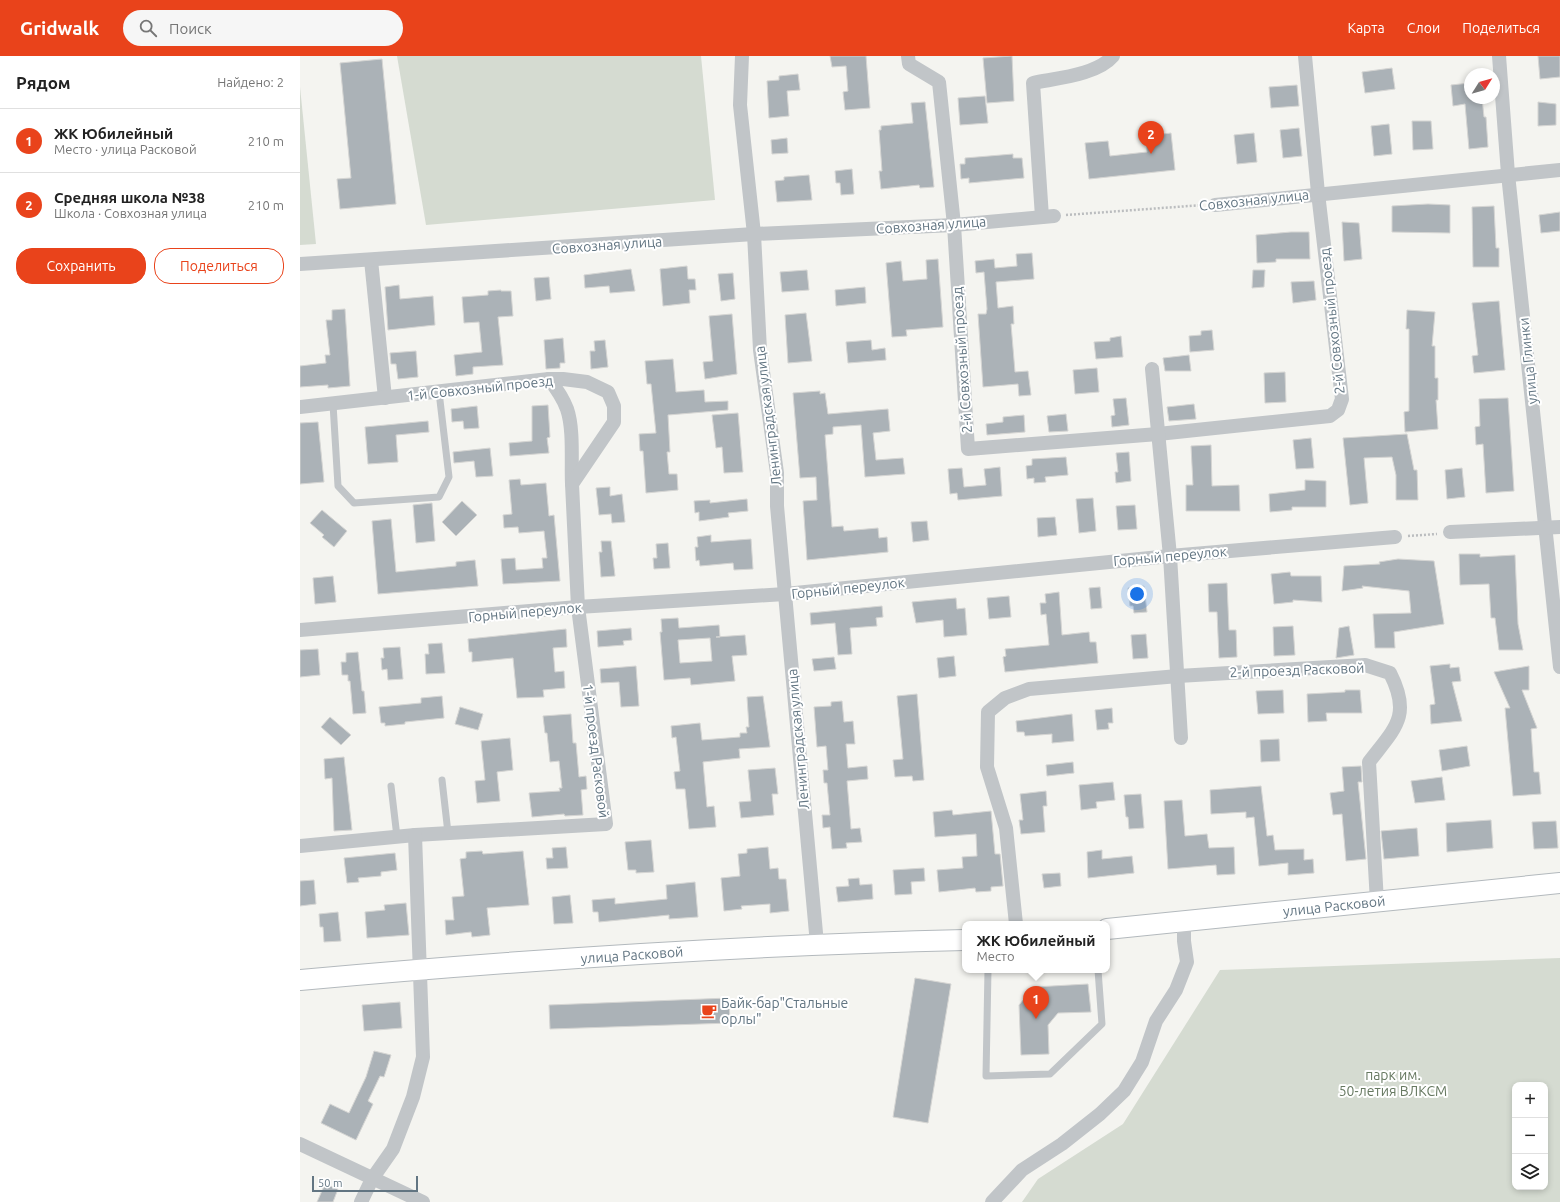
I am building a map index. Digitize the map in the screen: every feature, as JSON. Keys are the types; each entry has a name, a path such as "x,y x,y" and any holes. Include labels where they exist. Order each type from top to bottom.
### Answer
{"street":[{"name":"Ленинградская улица","path":"742,56 740,105 754,234 760,350 777,473 777,506 784,594 817,944"},
{"path":"908,56 909,64 939,82 954,225"},
{"path":"1048,216 1033,83 1089,71 1107,63 1113,56"},
{"name":"2-й Совхозный проезд","path":"954,225 968,448 1158,434 1330,416 1338,410 1342,399 1318,193 1305,56"},
{"name":"улица Глинки","path":"1499,56 1508,174 1560,666"},
{"name":"Совхозная улица","path":"1215,205 1318,193 1560,170"},
{"name":"Совхозная улица","path":"300,264 754,234 954,225 1048,216"},
{"path":"371,260 385,398"},
{"path":"1152,369 1170,556 1181,738"},
{"name":"1-й Совхозный проезд","path":"300,407 439,392 522,381 563,379 587,382 608,392 614,406 614,422 572,484"},
{"path":"549,380 558,391 567,410 570,430 578,607"},
{"path":"1450,532 1560,527"},
{"name":"Горный переулок","path":"300,630 578,607 784,594 1170,556 1395,537"},
{"name":"1-й проезд Расковой","path":"300,846 398,836 606,824 578,607"},
{"name":"2-й проезд Расковой","path":"1016,921 1006,828 987,768 988,712 1005,698 1029,689 1178,676 1365,665 1390,673 1399,690 1401,710 1394,729 1369,762 1377,902"},
{"path":"361,1202 372,1179 393,1149 413,1097 423,1057 415,835"},
{"name":"улица Расковой","path":"1110,929 1560,883"},
{"path":"992,1202 1022,1170 1062,1144 1100,1114 1124,1092 1142,1062 1156,1021 1176,990 1187,962 1184,941 1184,921"},
{"name":"улица Расковой","path":"300,980 420,969 817,944 962,940"},
{"path":"300,1144 423,1202"}],"lane":[{"path":"333,404 338,486 354,503 439,497 449,477 439,392"},
{"path":"442,780 448,833"},
{"path":"391,786 398,836"},
{"path":"988,973 986,1076 1050,1074 1102,1024 1098,973"}],"path":[{"name":"Совхозная улица","path":"1048,216 1215,205"},
{"path":"1395,537 1450,532"}],"green space":[{"path":"397,56 701,56 715,200 426,225"},
{"path":"300,87 316,244 300,245"},
{"name":"парк им. 50-летия ВЛКСМ","path":"1560,958 1560,1202 1022,1202 1038,1179 1123,1124 1220,970"}],"building":[{"path":"830,56 866,56 870,108 845,110 843,92 848,91 846,66 832,67"},
{"path":"1012,56 1014,101 987,103 983,58"},
{"path":"1538,56 1560,56 1560,77 1540,79"},
{"path":"382,59 396,204 340,209 337,179 351,178 340,63"},
{"path":"1392,68 1395,89 1365,93 1362,72"},
{"path":"798,74 800,90 787,91 789,116 769,118 767,81 779,80 779,76"},
{"path":"1464,84 1465,104 1453,106 1451,85"},
{"path":"1297,85 1299,106 1271,108 1269,87"},
{"path":"985,96 988,123 960,125 958,98"},
{"path":"925,102 934,187 920,188 919,185 881,189 879,171 882,171 879,130 881,130 881,126 913,123 911,103"},
{"path":"1538,102 1556,104 1556,125 1538,126"},
{"path":"1465,104 1483,104 1484,117 1486,117 1488,147 1469,149"},
{"path":"1412,121 1431,121 1433,149 1413,150"},
{"path":"1389,124 1392,154 1374,156 1371,126"},
{"path":"1299,128 1302,156 1283,158 1280,130"},
{"path":"1171,133 1175,170 1089,179 1085,143 1108,141 1110,156 1147,152 1146,136"},
{"path":"1254,133 1257,162 1237,164 1234,135"},
{"path":"787,138 788,153 772,154 771,140"},
{"path":"1013,154 1013,158 1022,158 1024,178 969,183 969,178 961,179 960,164 965,164 965,158"},
{"path":"852,169 854,194 841,195 840,183 836,183 835,171"},
{"path":"809,175 812,200 777,202 775,181 784,180 784,177"},
{"path":"1428,204 1450,205 1450,233 1392,232 1392,206"},
{"path":"1494,206 1496,248 1499,248 1499,267 1473,267 1472,207"},
{"path":"1560,212 1560,231 1541,233 1539,215"},
{"path":"1342,222 1359,223 1362,259 1344,261"},
{"path":"1309,232 1310,259 1276,259 1276,262 1257,263 1256,235"},
{"path":"1032,253 1034,279 996,282 998,308 1013,306 1014,324 1011,324 1015,372 1028,371 1031,395 1019,396 1018,384 983,387 978,314 986,314 987,309 984,272 976,273 975,261 994,259 995,268 1017,266 1016,254"},
{"path":"938,259 943,327 906,330 907,336 892,337 886,263 901,261 903,281 927,279 926,260"},
{"path":"687,266 688,279 695,279 696,290 689,290 690,303 663,306 660,269"},
{"path":"631,269 635,291 610,293 609,286 585,288 584,275"},
{"path":"807,270 809,290 782,292 780,272"},
{"path":"1253,270 1265,270 1264,287 1252,288"},
{"path":"733,273 735,299 721,301 718,274"},
{"path":"549,277 551,299 536,301 534,278"},
{"path":"1314,281 1316,300 1293,303 1291,282"},
{"path":"399,285 400,299 433,296 435,325 388,330 385,287"},
{"path":"865,287 866,303 836,306 835,290"},
{"path":"488,291 511,291 513,316 498,317 503,365 473,367 473,374 456,376 454,355 482,352 479,322 464,323 462,297 488,295"},
{"path":"1499,301 1505,370 1474,373 1472,356 1478,355 1472,303"},
{"path":"345,309 350,386 328,388 328,385 300,387 300,366 326,363 325,355 330,355 326,320 332,320 332,310"},
{"path":"1407,310 1435,312 1432,346 1435,346 1435,378 1438,378 1438,400 1436,400 1438,429 1405,432 1404,412 1409,411 1409,329 1406,329"},
{"path":"806,313 812,361 788,363 785,315"},
{"path":"732,314 737,374 705,379 703,362 713,361 709,316"},
{"path":"1212,330 1214,350 1190,352 1189,336 1201,335 1201,331"},
{"path":"1121,336 1123,357 1096,359 1094,342 1110,341 1110,338"},
{"path":"563,338 565,363 560,363 560,368 546,369 544,340"},
{"path":"605,340 608,367 591,369 590,351 595,351 594,341"},
{"path":"871,340 872,350 885,348 886,360 848,363 846,342"},
{"path":"416,351 418,377 398,379 396,364 391,364 390,353"},
{"path":"1189,355 1191,371 1165,371 1163,358"},
{"path":"673,359 676,392 704,390 705,402 728,401 728,410 668,415 670,452 667,452 669,474 677,474 678,490 646,493 643,451 640,451 639,434 656,433 651,384 647,384 645,361"},
{"path":"1097,368 1099,392 1075,394 1073,370"},
{"path":"1285,372 1286,402 1265,403 1264,373"},
{"path":"820,391 820,394 825,393 828,414 888,409 890,431 873,433 876,460 903,458 905,474 865,477 861,425 833,427 833,434 825,435 832,527 843,526 844,531 878,528 879,538 887,537 888,552 807,560 803,501 817,500 816,477 800,478 793,393"},
{"path":"1126,398 1129,425 1112,427 1111,416 1115,415 1113,399"},
{"path":"1508,398 1514,491 1486,493 1483,444 1476,445 1475,427 1480,426 1479,399"},
{"path":"1194,404 1196,419 1169,421 1167,407"},
{"path":"548,405 550,437 547,438 549,453 510,456 509,443 532,441 532,406"},
{"path":"477,406 479,428 464,429 463,421 452,422 451,409"},
{"path":"738,413 743,472 724,473 722,447 716,448 712,415"},
{"path":"1066,414 1068,431 1049,432 1047,416"},
{"path":"1024,415 1025,432 987,435 986,424 1003,422 1003,417"},
{"path":"428,421 429,432 396,435 398,462 368,464 365,427"},
{"path":"318,422 324,482 300,484 300,423"},
{"path":"1407,434 1414,470 1417,470 1418,500 1396,500 1396,475 1392,457 1364,458 1368,503 1350,505 1343,438"},
{"path":"1311,438 1314,468 1296,469 1293,440"},
{"path":"1211,445 1212,486 1239,485 1240,511 1186,511 1186,485 1193,485 1191,446"},
{"path":"490,448 493,476 476,477 474,461 454,463 453,452"},
{"path":"1129,452 1131,481 1116,483 1115,472 1118,472 1116,453"},
{"path":"1066,457 1068,475 1045,477 1046,482 1034,483 1034,478 1027,479 1026,466 1032,465 1032,459"},
{"path":"1000,467 1002,496 958,500 957,493 950,494 948,469 962,468 964,487 986,485 984,469"},
{"path":"1462,468 1465,497 1447,499 1445,470"},
{"path":"520,479 521,485 546,483 549,516 554,515 560,581 503,584 501,559 515,558 516,570 543,568 542,558 547,558 544,531 519,533 518,527 504,528 503,515 512,514 509,480"},
{"path":"1305,480 1326,481 1326,507 1292,507 1292,510 1270,512 1269,494 1305,490"},
{"path":"610,487 610,496 622,494 625,522 612,523 611,514 599,515 596,488"},
{"path":"1093,498 1096,531 1079,533 1076,499"},
{"path":"747,499 748,511 728,513 729,517 699,521 699,512 695,513 694,501 710,500 710,503"},
{"path":"462,501 477,515 456,536 442,522"},
{"path":"432,503 435,541 416,543 413,505"},
{"path":"1135,505 1137,529 1118,530 1116,506"},
{"path":"322,510 347,531 334,547 322,537 324,535 310,523"},
{"path":"1055,517 1057,535 1038,537 1037,518"},
{"path":"391,519 396,572 456,566 456,562 475,560 478,586 378,594 372,521"},
{"path":"927,521 929,540 913,542 911,522"},
{"path":"711,535 711,542 751,539 753,569 734,570 733,563 700,566 699,560 696,561 695,547 698,547 697,537"},
{"path":"601,541 611,541 615,576 601,577 599,552 602,552"},
{"path":"668,543 670,568 654,569 653,558 657,558 656,544"},
{"path":"1459,554 1480,554 1480,557 1515,555 1518,624 1523,650 1499,650 1495,618 1491,618 1489,584 1460,585"},
{"path":"1398,559 1434,561 1444,624 1394,632 1395,648 1375,648 1373,614 1411,613 1409,591 1362,586 1363,588 1342,591 1344,566 1380,564 1379,562"},
{"path":"1290,572 1291,576 1321,576 1322,602 1293,600 1293,602 1274,604 1271,574"},
{"path":"333,576 336,602 315,604 313,578"},
{"path":"1227,583 1229,630 1236,630 1237,657 1219,658 1217,612 1209,612 1208,584"},
{"path":"1144,586 1147,612 1134,613 1133,606 1130,606 1128,588"},
{"path":"1100,587 1102,608 1091,609 1089,588"},
{"path":"1059,592 1062,635 1089,632 1090,642 1096,642 1098,663 1005,672 1003,657 1006,656 1005,649 1049,645 1046,614 1041,615 1040,603 1046,603 1045,594"},
{"path":"1009,596 1011,617 989,619 987,598"},
{"path":"956,598 957,609 965,608 967,635 944,637 943,620 916,623 912,602"},
{"path":"882,606 883,617 876,618 877,626 850,628 852,654 838,655 835,623 811,625 810,613"},
{"path":"678,618 679,628 719,625 720,637 745,635 747,655 732,656 735,681 691,685 690,678 664,680 660,632 662,632 661,619","holes":["710,638 712,661 680,663 678,640"]},
{"path":"1293,626 1295,655 1274,656 1273,627"},
{"path":"1349,626 1354,655 1336,658 1339,628"},
{"path":"631,628 632,640 623,641 624,645 598,647 597,631"},
{"path":"566,629 567,647 553,648 555,672 564,671 565,688 543,690 544,697 517,698 513,658 472,662 472,652 469,652 468,639"},
{"path":"1146,634 1148,658 1133,659 1131,635"},
{"path":"442,643 445,673 426,674 425,654 429,654 428,644"},
{"path":"400,647 403,679 388,680 387,669 382,670 381,658 384,658 383,648"},
{"path":"318,649 320,675 300,677 300,650"},
{"path":"358,652 366,713 353,714 350,681 348,681 348,675 342,675 341,662 346,662 346,653"},
{"path":"954,656 956,676 939,678 937,658"},
{"path":"834,657 836,669 814,671 812,659"},
{"path":"1450,664 1450,668 1459,667 1461,681 1452,682 1462,721 1431,724 1430,705 1435,704 1430,666"},
{"path":"636,666 639,706 621,707 619,682 601,683 600,669"},
{"path":"1529,666 1529,690 1522,690 1537,728 1531,729 1534,772 1539,772 1541,794 1513,796 1505,708 1510,708 1494,672"},
{"path":"1283,690 1284,713 1258,714 1256,691"},
{"path":"1345,690 1360,690 1362,713 1326,713 1327,721 1308,722 1307,694 1345,692"},
{"path":"917,694 924,780 913,781 912,776 895,777 893,760 903,759 897,696"},
{"path":"442,696 444,718 405,722 405,724 385,726 385,723 381,723 379,707 421,703 421,698"},
{"path":"763,696 770,747 739,749 740,758 703,762 707,807 714,806 716,827 689,829 685,789 676,789 674,772 680,771 676,737 672,738 671,726 700,723 702,740 740,737 740,733 747,733 746,727 749,727 747,697"},
{"path":"842,701 844,722 853,721 855,744 846,744 848,768 867,766 868,779 847,781 851,829 860,828 862,842 846,843 847,848 832,849 830,827 823,828 822,815 830,815 827,783 824,783 823,770 828,770 826,746 817,747 814,707 831,706 831,702"},
{"path":"460,707 483,714 478,730 455,724"},
{"path":"1112,708 1113,723 1108,723 1109,729 1097,730 1095,710"},
{"path":"571,714 573,743 576,743 579,777 586,776 587,789 581,790 583,815 565,816 564,814 532,817 529,793 560,791 559,788 562,788 559,761 550,762 547,733 545,733 543,716"},
{"path":"1072,714 1074,741 1052,743 1052,734 1025,736 1024,732 1017,732 1016,721"},
{"path":"330,717 351,735 341,745 321,727"},
{"path":"510,738 513,770 497,772 500,801 477,803 475,781 485,780 481,741"},
{"path":"1279,739 1280,761 1261,762 1260,740"},
{"path":"1467,746 1470,766 1442,771 1439,750"},
{"path":"344,757 352,830 334,831 332,778 325,779 324,759"},
{"path":"1073,762 1074,773 1047,776 1046,765"},
{"path":"1361,766 1362,782 1358,782 1366,859 1346,861 1342,814 1333,815 1330,793 1344,791 1342,767"},
{"path":"775,768 778,794 772,794 774,815 741,818 739,802 751,801 748,770"},
{"path":"1442,777 1445,800 1415,803 1411,781"},
{"path":"1113,782 1115,800 1096,802 1097,808 1081,810 1079,785"},
{"path":"1261,786 1267,836 1273,835 1275,850 1304,849 1304,860 1313,859 1314,873 1288,875 1288,863 1259,866 1254,817 1246,818 1246,812 1211,814 1210,790"},
{"path":"1046,791 1047,806 1043,806 1045,832 1021,834 1019,820 1023,820 1020,794"},
{"path":"1141,794 1144,828 1129,829 1128,817 1126,817 1124,795"},
{"path":"1182,800 1185,836 1207,834 1209,848 1234,847 1235,874 1217,875 1216,865 1168,869 1164,801"},
{"path":"952,810 953,815 991,811 995,854 1000,854 1003,886 991,887 991,891 976,892 975,888 939,892 937,870 963,868 962,857 977,856 976,834 935,837 933,812"},
{"path":"1491,820 1493,848 1447,852 1446,823"},
{"path":"1556,821 1558,848 1534,849 1532,822"},
{"path":"1417,828 1419,856 1384,859 1381,831"},
{"path":"651,840 654,872 636,873 636,870 628,870 625,842"},
{"path":"566,847 568,868 547,869 546,858 553,858 552,848"},
{"path":"768,847 770,869 778,868 779,879 786,879 789,911 770,913 770,904 741,906 742,909 724,911 721,878 740,876 738,854 747,853 747,849"},
{"path":"1102,850 1102,859 1132,856 1134,873 1088,878 1087,852"},
{"path":"482,851 483,854 523,851 529,905 487,908 490,935 472,937 471,932 446,935 445,920 454,920 452,897 464,896 460,859 466,858 466,852"},
{"path":"395,853 397,870 381,872 381,876 358,878 359,882 347,883 344,858"},
{"path":"924,868 925,881 911,882 912,894 895,895 893,870"},
{"path":"1060,873 1061,886 1044,888 1042,874"},
{"path":"859,878 860,885 872,884 873,899 838,902 836,887 849,886 848,879"},
{"path":"314,880 316,904 300,906 300,881"},
{"path":"695,882 698,917 669,919 669,915 599,922 598,912 593,912 592,900 615,898 615,904 667,899 666,885"},
{"path":"570,895 573,923 554,924 552,897"},
{"path":"406,903 409,935 367,938 365,912 385,910 384,905"},
{"path":"338,912 341,941 324,942 323,927 320,927 319,914"},
{"path":"915,978 951,984 928,1123 893,1117"},
{"path":"1088,984 1091,1012 1058,1013 1048,1025 1049,1054 1021,1055 1019,1005 1034,987"},
{"path":"729,998 730,1023 550,1029 549,1005"},
{"path":"400,1002 402,1028 364,1031 362,1005"},
{"path":"374,1051 391,1055 384,1077 380,1076 368,1101 373,1104 356,1140 321,1123 330,1104 349,1113 366,1077"},
{"path":"325,1184 338,1189 333,1202 317,1202"}],"place":[{"name":"Средняя школа №38","path":"1151,154"},
{"name":"Байк-бар\"Стальные орлы\"","path":"709,1011"},
{"name":"ЖК Юбилейный","path":"1036,1019"}]}
